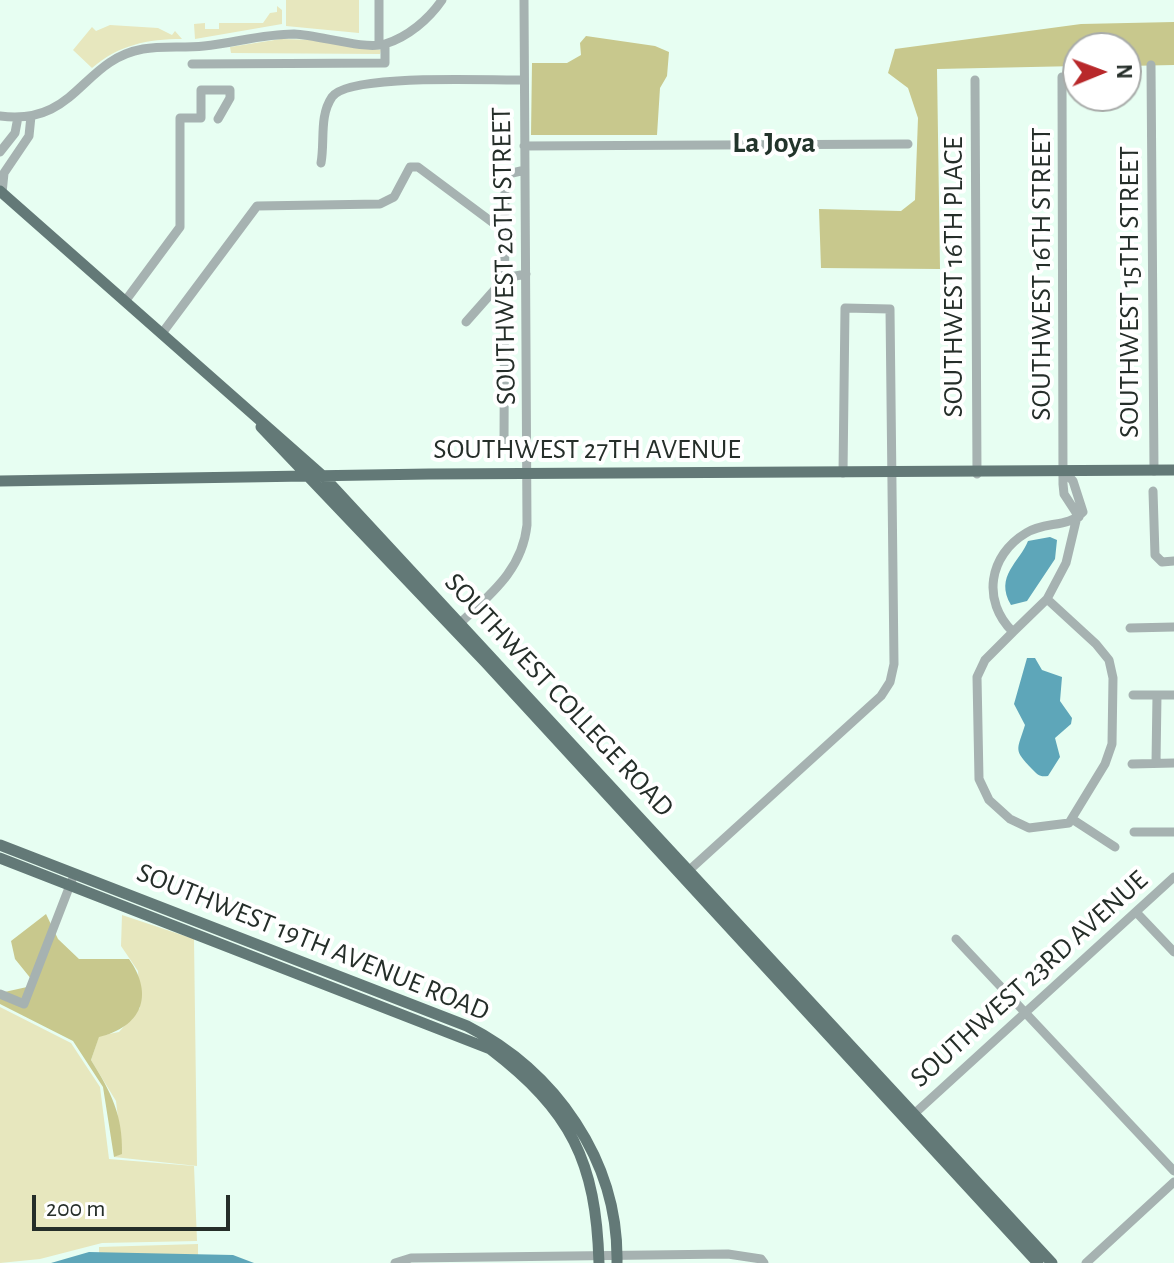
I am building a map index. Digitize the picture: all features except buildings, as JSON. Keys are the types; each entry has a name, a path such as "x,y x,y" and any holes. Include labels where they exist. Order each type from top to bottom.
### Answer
{"main road":[{"name":"SOUTHWEST COLLEGE ROAD","path":"1,193 163,332 323,476 1038,1263"},
{"name":"SOUTHWEST COLLEGE ROAD","path":"1,193 241,405 307,476 457,626"},
{"name":"SOUTHWEST 27TH AVENUE","path":"0,481 1174,470"},
{"name":"SOUTHWEST 19TH AVENUE ROAD","path":"0,845 72,879 490,1049 541,1093 574,1141 594,1194 598,1259"},
{"name":"SOUTHWEST 19TH AVENUE ROAD","path":"0,858 72,879 467,1026 497,1041 554,1089 584,1135 607,1194 617,1258"},
{"name":"SOUTHWEST COLLEGE ROAD","path":"685,873 1052,1263"}],"street":[{"path":"192,64 385,63 379,0"},
{"path":"0,116 31,116 55,109 71,99 109,61 144,49 203,46 266,35 317,35 382,44 417,26 442,0"},
{"name":"SOUTHWEST 20TH STREET","path":"457,626 507,578 518,560 526,537 529,474 524,0"},
{"name":"SOUTHWEST 15TH STREET","path":"1151,65 1154,471"},
{"path":"321,163 324,118 333,95 363,83 524,80"},
{"name":"SOUTHWEST 16TH PLACE","path":"975,80 977,474"},
{"path":"126,300 180,227 180,118 201,118 201,90 230,90 230,98 218,119"},
{"name":"SOUTHWEST 16TH STREET","path":"1062,112 1063,484 1068,502"},
{"path":"1,193 4,173 29,136 31,116"},
{"path":"0,152 15,133 18,117"},
{"path":"524,146 908,144"},
{"path":"163,332 257,206 380,204 394,197 410,167 418,167 504,231"},
{"path":"504,447 505,180 508,174 525,170"},
{"path":"466,322 505,278 526,274"},
{"path":"685,873 881,696 890,682 894,664 890,309 845,308 843,473"},
{"path":"1047,599 1109,660 1113,678 1112,744 1072,819 1057,827 1029,828 1010,819 989,800 979,779 977,677 985,660 1047,599 1066,563 1077,519 1083,512 1079,497 1065,472"},
{"path":"1153,491 1155,555 1162,562 1174,561"},
{"path":"1077,519 1068,502 1079,497"},
{"path":"1013,632 1003,622 991,598 993,575 1005,550 1028,532 1077,519"},
{"path":"1130,628 1174,627"},
{"path":"1133,695 1174,695"},
{"path":"1156,763 1157,695"},
{"path":"1132,764 1174,763"},
{"path":"1072,819 1115,847"},
{"path":"1134,832 1174,832"},
{"name":"SOUTHWEST 23RD AVENUE","path":"914,1114 1174,877"},
{"path":"0,994 24,1004 72,879"},
{"path":"1136,912 1174,952"},
{"path":"956,939 1174,1171"},
{"path":"1086,1263 1174,1182"},
{"path":"395,1263 411,1258 496,1261 728,1254 761,1259 764,1263"}],"green space":[{"path":"286,0 359,0 359,33 286,26"},
{"path":"277,6 282,10 282,24 195,39 194,24 205,23 205,29 219,29 219,23 263,23 270,13 277,12"},
{"path":"1174,22 1174,65 1142,66 1142,32 1062,32 1062,66 937,69 940,269 821,268 819,209 901,211 915,200 918,118 908,88 888,73 895,49 1081,24"},
{"path":"110,25 158,28 172,35 175,31 182,39 134,45 112,54 92,68 73,50 92,27 96,31"},
{"path":"586,36 655,46 669,52 667,76 660,88 657,135 531,135 532,63 567,63 581,55 580,43"},
{"path":"281,39 318,40 381,50 380,54 231,53 230,47"},
{"path":"46,914 58,939 79,959 129,959 141,985 140,1008 134,1018 125,1026 99,1037 91,1060 118,1116 122,1154 114,1157 103,1087 73,1041 0,1004 0,993 36,985 15,959 11,941"},
{"path":"122,915 194,939 197,1166 114,1157 122,1153 116,1101 91,1060 99,1036 119,1032 140,1008 138,971 121,946"},
{"path":"0,1007 71,1043 100,1087 109,1159 194,1166 197,1241 102,1243 40,1259 0,1263"},
{"path":"198,1244 198,1255 99,1253 99,1247"}],"water":[{"path":"1050,537 1057,540 1055,559 1027,601 1011,605 1005,586 1010,570 1028,541"},
{"path":"1027,658 1035,658 1042,670 1062,677 1060,701 1072,718 1071,724 1055,738 1060,757 1048,776 1036,773 1018,749 1025,725 1014,704"},
{"path":"89,1252 233,1255 254,1263 51,1263"}],"district":[{"name":"La Joya","path":"774,143"}]}
